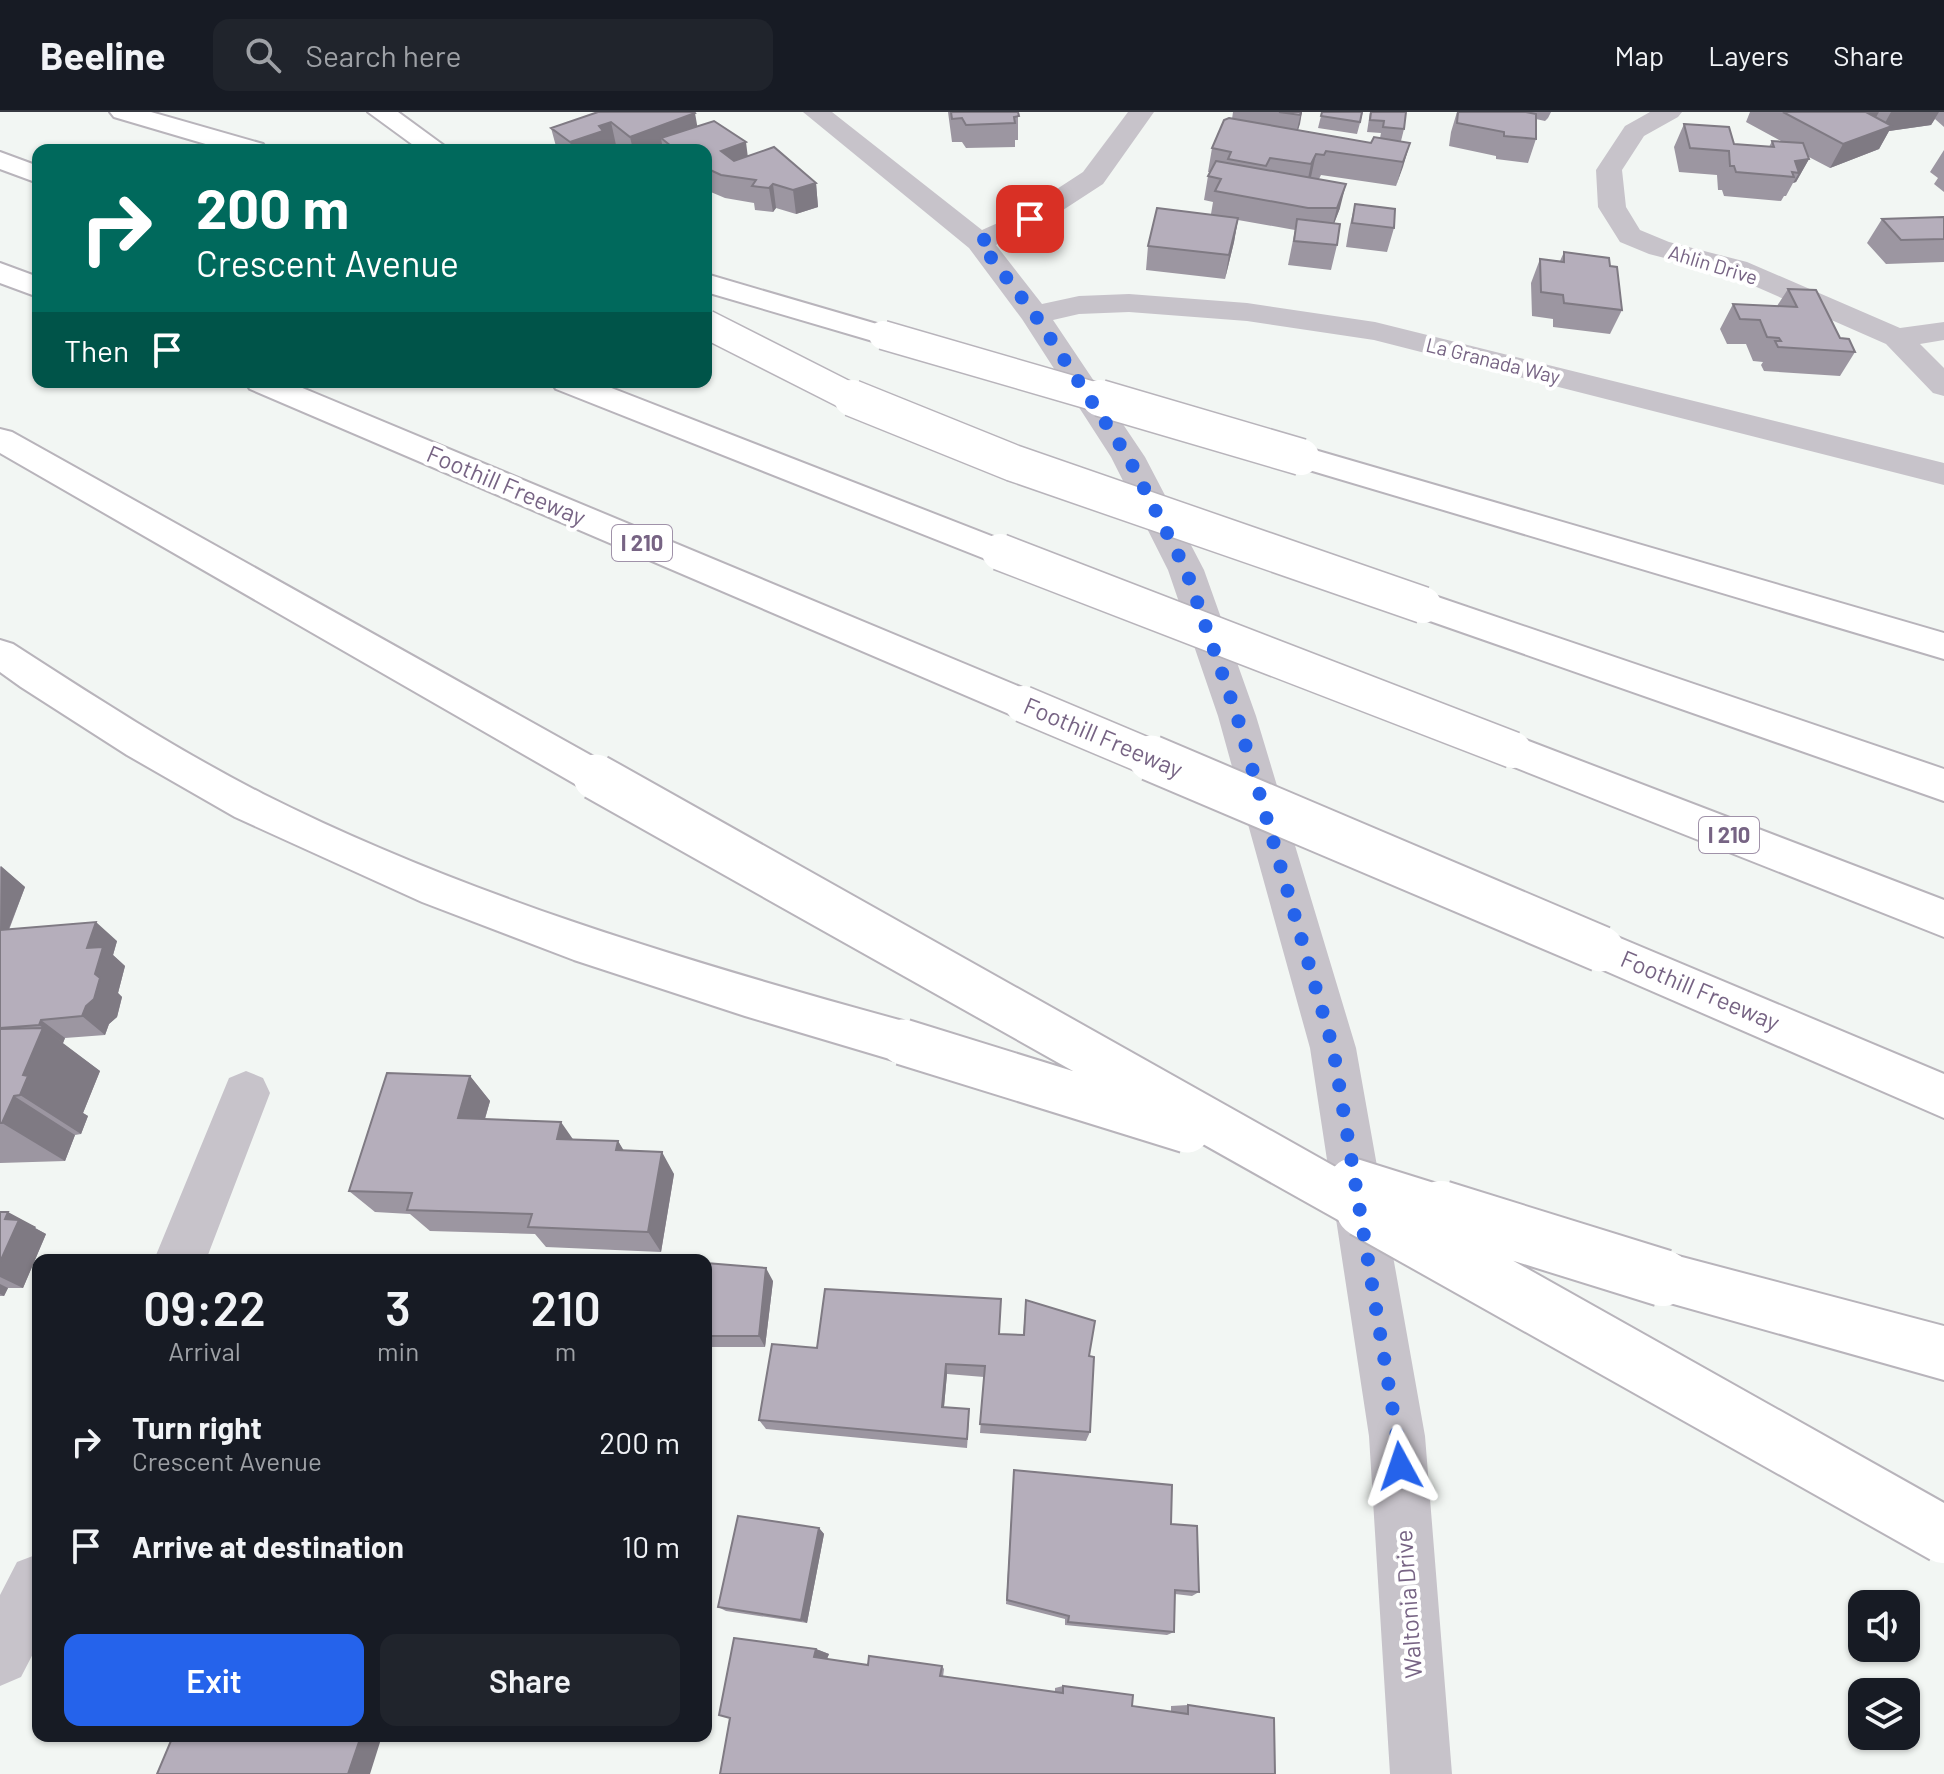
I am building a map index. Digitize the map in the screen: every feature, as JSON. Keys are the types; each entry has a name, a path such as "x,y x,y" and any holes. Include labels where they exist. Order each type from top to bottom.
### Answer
{"highway":[{"path":"123,112 233,144"},
{"path":"381,112 428,144"},
{"path":"0,160 32,173"},
{"path":"0,272 32,285"},
{"path":"712,285 1944,646"},
{"path":"712,328 774,364 873,408 1005,460 1944,785"},
{"name":"Foothill Freeway","path":"275,388 1944,1096"},
{"name":"I 210","path":"582,388 1944,919"},
{"path":"0,439 1944,1535"},
{"path":"0,654 147,748 284,822 411,881 582,945 1663,1278 1944,1353"}],"street":[{"name":"Waltonia Drive","path":"816,112 979,242 1035,315 1128,457 1186,570 1237,716 1333,1048 1397,1436 1421,1774"},
{"path":"979,242 1030,219 1093,178 1141,112"},
{"name":"Ahlin Drive","path":"1669,112 1634,131 1609,170 1612,207 1630,236 1659,248 1737,268 1897,338"},
{"name":"La Granada Way","path":"1035,315 1079,305 1129,303 1247,312 1375,331 1944,474"},
{"path":"1897,338 1944,331"},
{"path":"1897,338 1944,386"},
{"path":"182,1254 246,1093"},
{"path":"0,1656 32,1595"}],"building":[{"path":"598,112 695,113 630,137 611,122 599,126 603,131 570,142 551,128"},
{"path":"951,112 1018,112 1019,116 1014,117 1015,123 966,125 962,118 952,119"},
{"path":"1322,112 1362,112 1360,122 1321,116"},
{"path":"1371,112 1406,112 1404,129 1383,127 1384,121 1370,120"},
{"path":"1458,112 1536,114 1536,139 1504,136 1504,132 1457,123"},
{"path":"1783,112 1866,112 1892,126 1843,144"},
{"path":"1229,118 1371,143 1374,137 1410,143 1403,162 1326,151 1324,155 1316,154 1311,164 1270,158 1266,166 1228,159 1231,152 1212,148 1224,120"},
{"path":"714,121 746,142 721,151 734,161 774,147 816,183 793,190 773,184 769,188 752,186 756,180 712,171 712,144 668,144 661,138"},
{"path":"1684,124 1729,127 1734,144 1774,147 1772,141 1803,143 1809,159 1795,161 1799,173 1792,172 1794,177 1736,172 1734,166 1730,166 1729,151 1690,148"},
{"path":"1216,161 1346,184 1337,208 1308,208 1215,191 1221,179 1208,176"},
{"path":"1355,204 1395,209 1394,228 1352,223"},
{"path":"1157,208 1238,218 1229,255 1148,246"},
{"path":"1944,217 1944,239 1901,240 1882,219"},
{"path":"1297,219 1340,224 1337,245 1294,241"},
{"path":"1564,252 1609,258 1610,266 1617,267 1622,310 1564,303 1563,295 1541,292 1540,259 1564,262"},
{"path":"1788,289 1816,290 1840,338 1849,339 1855,352 1778,347 1775,341 1781,341 1779,338 1767,337 1760,320 1740,319 1733,304 1797,307"},
{"path":"96,922 87,948 103,947 95,974 100,978 94,999 86,1006 82,1016 41,1020 39,1025 0,1028 0,930"},
{"path":"43,1028 23,1075 28,1076 20,1095 14,1096 0,1123 0,1029"},
{"path":"387,1073 470,1076 458,1118 561,1122 557,1139 618,1141 616,1150 662,1152 648,1232 528,1227 532,1214 407,1210 412,1193 349,1191"},
{"path":"0,1212 8,1212 5,1219 19,1220 0,1262"},
{"path":"712,1264 766,1268 759,1336 712,1336"},
{"path":"825,1289 1001,1299 999,1334 1024,1335 1026,1300 1095,1321 1089,1356 1094,1357 1090,1432 980,1424 985,1366 946,1364 942,1407 969,1409 967,1439 759,1420 772,1344 817,1348"},
{"path":"1014,1470 1172,1485 1171,1524 1197,1526 1199,1592 1175,1590 1174,1632 1068,1622 1069,1616 1007,1600"},
{"path":"738,1516 819,1528 801,1620 718,1607"},
{"path":"734,1638 816,1649 814,1657 868,1665 869,1656 942,1666 940,1676 1063,1693 1063,1686 1133,1695 1132,1706 1188,1714 1188,1705 1274,1718 1275,1774 720,1774 730,1718 719,1715"},
{"path":"170,1742 359,1742 348,1774 157,1774"}],"route":[{"path":"1030,219 979,242 1035,315 1128,457 1186,570 1237,716 1333,1048 1400,1466"}]}
